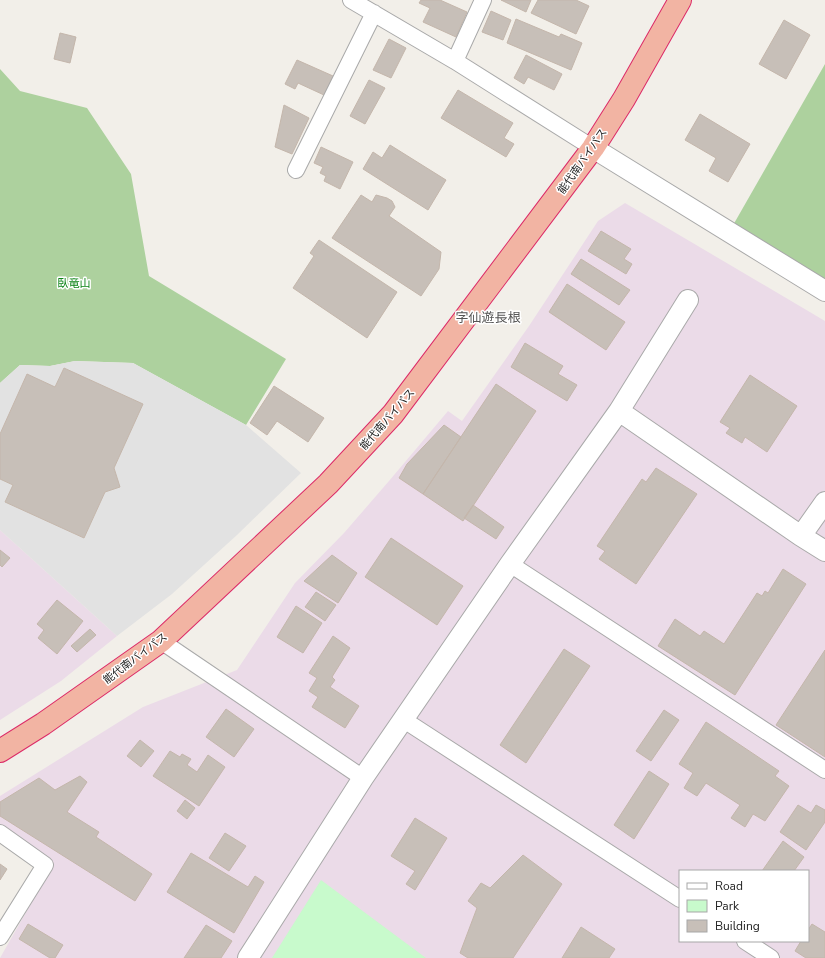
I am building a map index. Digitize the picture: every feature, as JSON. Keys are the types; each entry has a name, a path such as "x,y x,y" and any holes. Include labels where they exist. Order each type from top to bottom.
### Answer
{"highway":[{"name":"能代南バイパス","path":"0,751 43,724 161,641 328,484 394,414 593,148 624,99 680,0"}],"street":[{"path":"351,0 454,61 825,292"},
{"path":"454,61 483,0"},
{"path":"296,170 374,13"},
{"path":"248,958 363,778 510,564 619,411 688,300"},
{"path":"619,411 825,551"},
{"path":"801,536 825,502"},
{"path":"510,564 825,770"},
{"path":"161,641 363,778"},
{"path":"404,720 679,898"},
{"path":"0,833 45,865 0,937"},
{"path":"747,942 771,958"}],"shaded area":[{"path":"625,203 825,321 825,958 0,958 54,863 0,837 0,796 143,707 237,670 295,583 344,533 448,411 462,421 529,326 598,221"},
{"path":"75,361 133,363 246,425 301,473 237,535 172,594 117,636 0,530 0,479 13,485 5,502 84,538 105,492 120,487 114,468 143,404 64,368 55,387 27,375 0,434 0,383 20,365 50,366"},
{"path":"0,530 117,636 61,681 0,720"}],"green space":[{"path":"825,64 825,282 732,227"},
{"name":"臥竜山","path":"0,69 20,91 87,108 131,174 149,276 286,359 246,425 133,363 75,361 50,366 20,365 0,383"},
{"path":"321,880 426,958 272,958"}],"building":[{"path":"421,0 440,0 467,12 456,37 423,22 430,8 419,3"},
{"path":"501,0 531,0 526,12"},
{"path":"538,0 576,0 589,6 576,34 531,13"},
{"path":"491,11 511,20 503,40 482,32"},
{"path":"516,19 559,37 561,34 582,43 571,70 507,43"},
{"path":"784,20 810,35 786,79 759,64"},
{"path":"60,33 76,37 70,63 54,59"},
{"path":"389,39 406,48 391,78 373,70"},
{"path":"526,55 562,74 554,90 528,77 524,84 514,78"},
{"path":"297,60 333,76 324,95 298,83 295,89 285,84"},
{"path":"369,80 385,88 365,124 350,116"},
{"path":"458,90 513,123 504,138 514,144 506,157 441,118"},
{"path":"284,105 309,118 292,154 275,147"},
{"path":"700,114 750,144 728,182 709,171 716,158 685,140"},
{"path":"390,145 446,180 428,210 363,169 373,152 382,158"},
{"path":"321,147 353,162 340,189 324,181 326,176 320,173 323,167 314,163"},
{"path":"361,195 372,202 376,195 392,201 395,207 389,216 441,252 439,269 421,296 332,238"},
{"path":"601,231 631,249 624,259 632,264 626,274 588,251"},
{"path":"319,240 397,292 367,338 293,288 314,256 310,253"},
{"path":"581,259 630,290 619,305 571,274"},
{"path":"567,284 625,322 606,350 549,312"},
{"path":"525,343 563,366 558,374 577,385 567,401 511,367"},
{"path":"64,368 143,404 114,468 120,487 105,492 84,538 5,502 13,485 0,479 0,434 27,374 55,387"},
{"path":"750,375 797,406 767,452 745,437 742,443 726,433 730,428 720,422"},
{"path":"496,384 536,411 463,521 423,494"},
{"path":"274,386 324,418 308,442 277,421 267,435 250,423"},
{"path":"444,425 461,437 423,494 399,478 407,464"},
{"path":"656,468 697,494 636,584 599,559 605,551 597,546 642,479 646,482"},
{"path":"473,505 504,527 496,539 464,518"},
{"path":"391,538 463,586 437,625 365,577"},
{"path":"0,550 10,558 2,567 0,565"},
{"path":"332,555 357,573 338,603 304,581"},
{"path":"783,569 806,584 735,695 658,646 675,619 700,636 704,631 724,644 757,593 762,596 765,591 768,593"},
{"path":"316,592 336,605 325,621 305,607"},
{"path":"57,600 83,621 57,654 38,638 44,630 37,624"},
{"path":"296,606 322,623 303,653 277,637"},
{"path":"90,629 96,635 77,652 71,646"},
{"path":"333,636 350,648 332,677 335,680 330,687 359,706 345,728 312,707 318,697 309,691 317,678 309,673"},
{"path":"564,649 590,666 526,763 500,745"},
{"path":"825,650 825,757 776,725"},
{"path":"226,709 254,729 234,757 206,737"},
{"path":"664,710 679,720 651,761 636,751"},
{"path":"706,722 779,771 775,776 789,786 765,821 753,814 745,827 731,818 740,805 706,783 697,796 684,788 693,773 679,764"},
{"path":"140,740 154,751 141,767 127,756"},
{"path":"170,751 180,757 182,754 191,759 187,765 197,772 208,755 225,767 199,806 153,776"},
{"path":"649,771 669,784 634,839 614,825"},
{"path":"80,776 87,782 67,812 99,832 96,837 152,874 135,901 0,816 0,802 39,778 55,790"},
{"path":"185,800 195,808 187,819 177,811"},
{"path":"798,805 811,813 816,805 825,810 825,822 806,850 780,832"},
{"path":"415,818 447,838 415,890 406,884 415,871 391,856"},
{"path":"225,833 246,846 229,871 209,858"},
{"path":"783,841 804,857 795,870 763,870"},
{"path":"191,853 248,887 255,876 264,882 234,933 167,892"},
{"path":"523,855 562,884 513,958 468,958 460,953 477,908 468,901 481,883 490,888"},
{"path":"0,864 7,869 0,880"},
{"path":"28,924 63,945 55,958 50,958 19,939"},
{"path":"812,924 825,932 825,958 806,958 795,951 800,942 809,942 809,928"},
{"path":"206,925 232,941 221,958 184,958"},
{"path":"581,927 615,949 609,958 562,958"}],"district":[{"name":"字仙遊長根","path":"488,317"}]}
